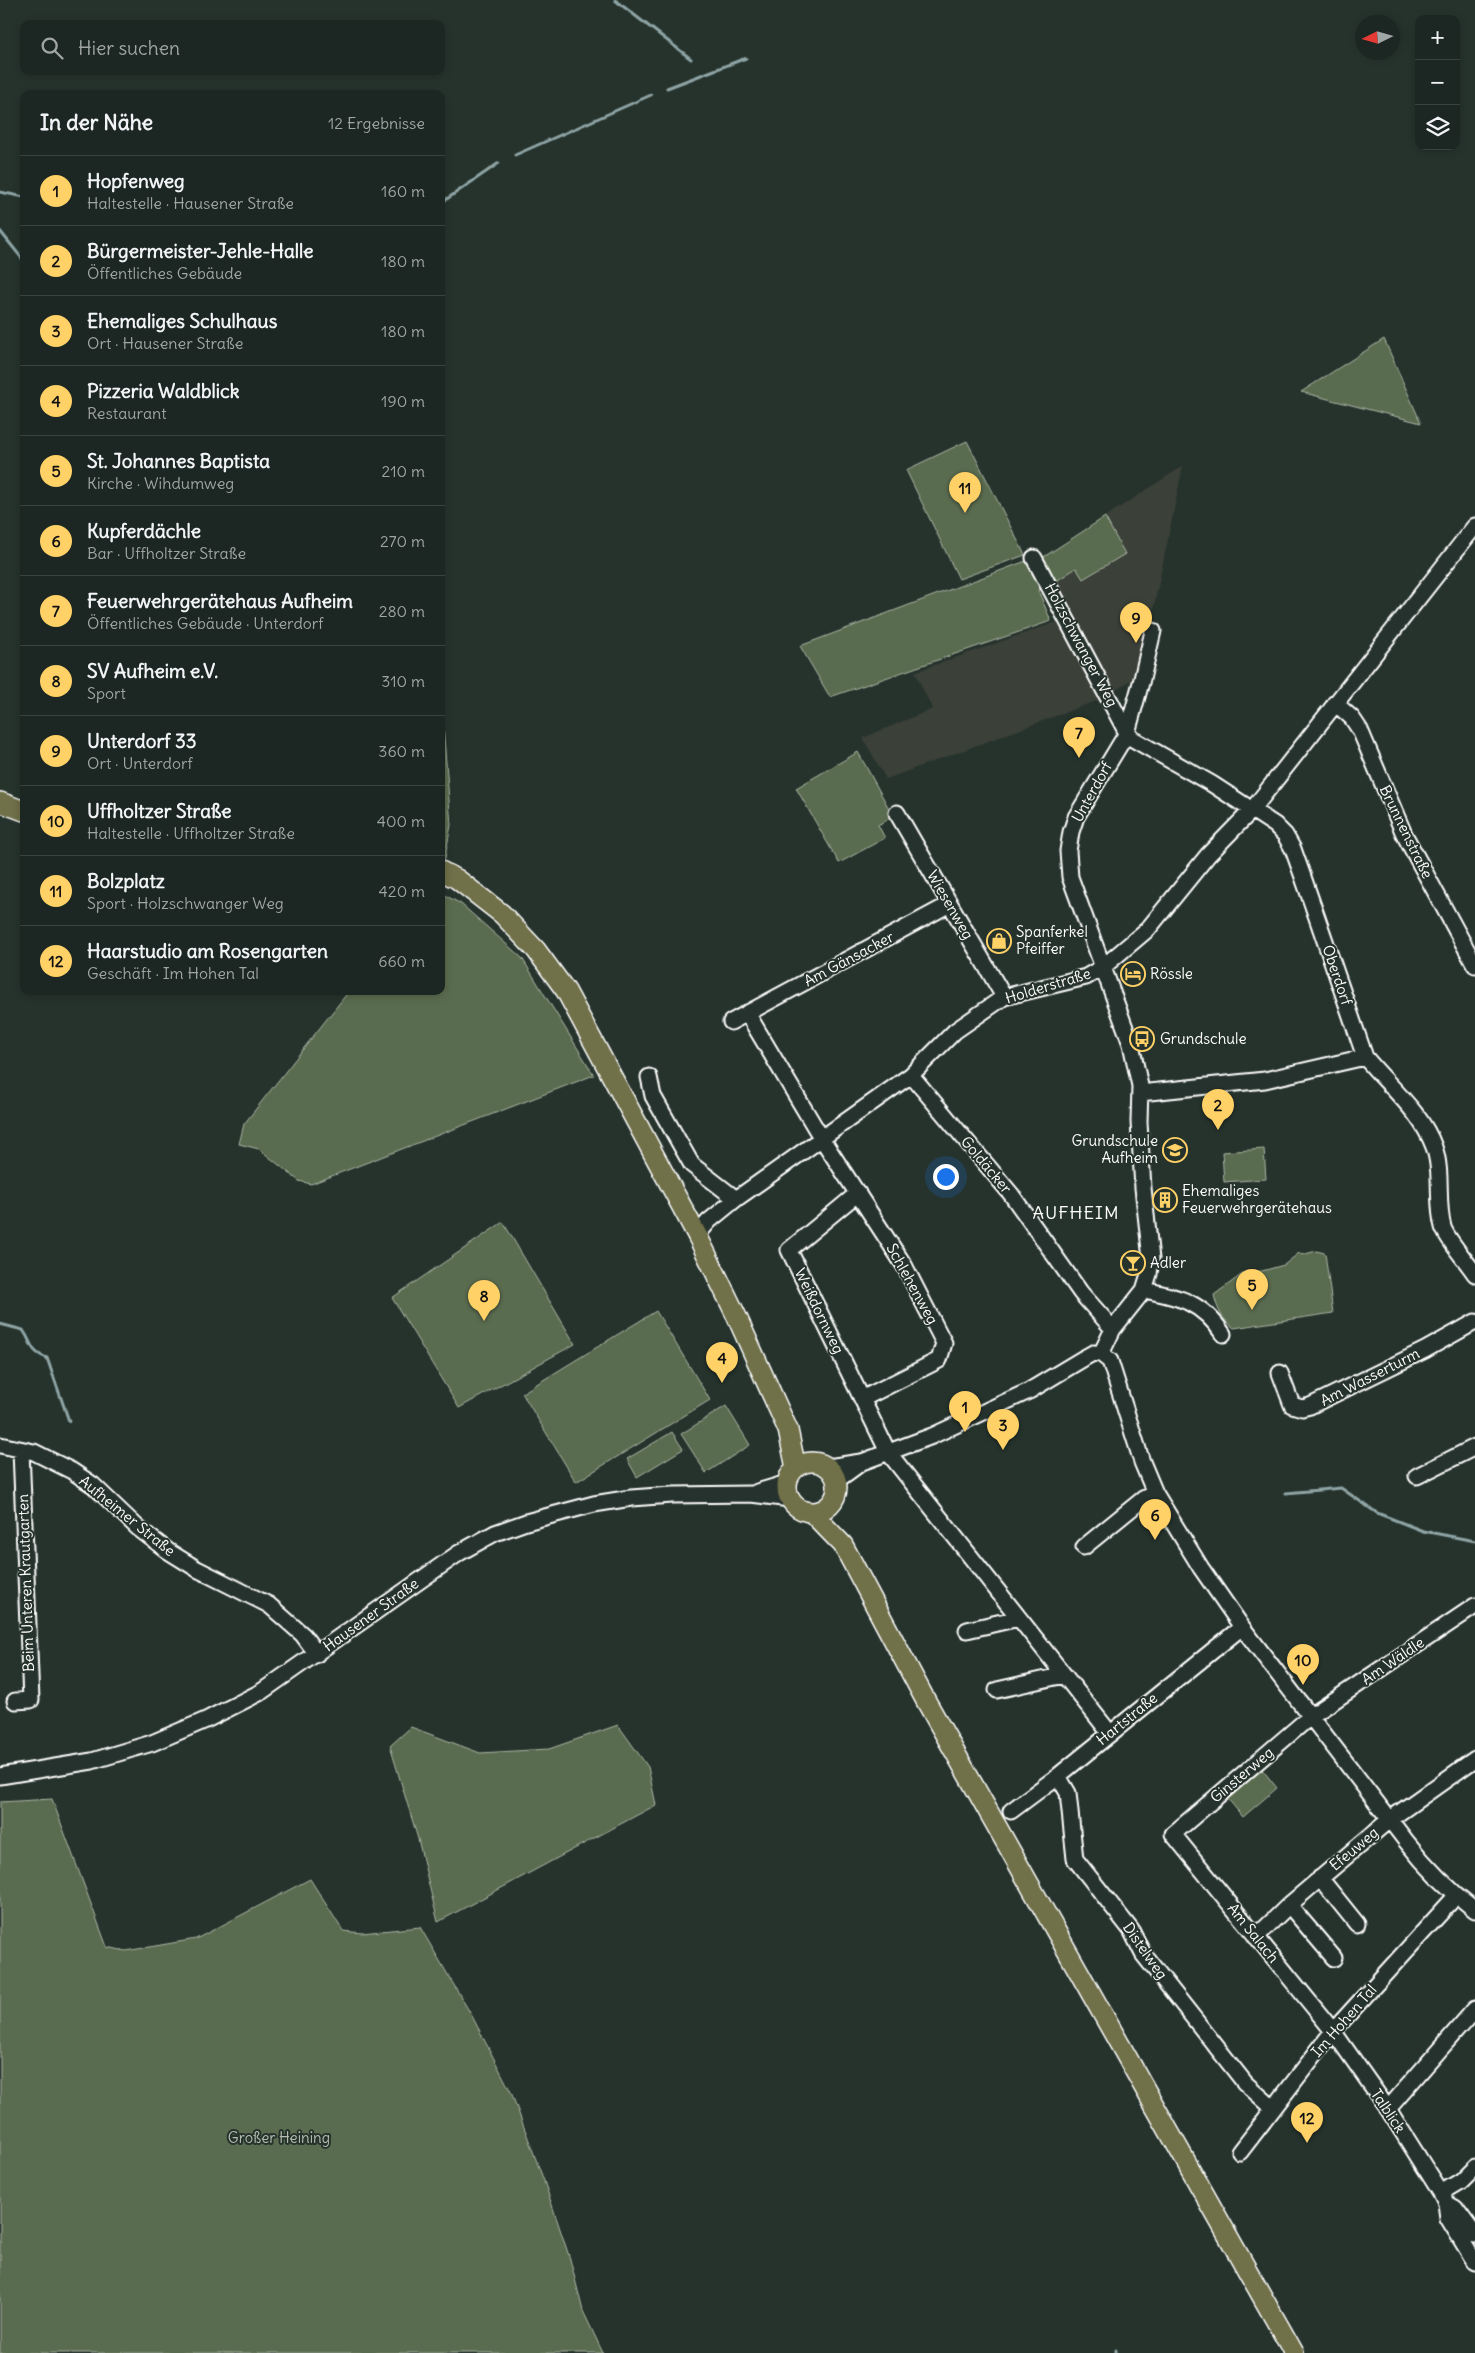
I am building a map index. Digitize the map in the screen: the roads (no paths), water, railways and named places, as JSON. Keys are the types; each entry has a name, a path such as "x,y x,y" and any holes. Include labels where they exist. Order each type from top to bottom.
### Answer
{"main road":[{"path":"0,802 20,810"},
{"path":"445,873 457,879 502,914 536,950 566,991 697,1235 736,1315 788,1430 808,1477 799,1508 811,1512 843,1545"},
{"path":"808,1477 837,1489 833,1500 823,1509 811,1512"},
{"path":"833,1500 843,1545 926,1701 1294,2353"}],"street":[{"name":"Holderstraße","path":"697,1235 709,1221 736,1198 911,1075 955,1031 1004,997 1059,982 1086,977 1103,967 1148,929 1208,855 1252,810 1475,526"},
{"name":"Holzschwanger Weg","path":"1034,558 1127,733"},
{"name":"Unterdorf","path":"1101,1354 1113,1329 1144,1290 1151,1259 1142,1184 1138,1070 1131,1044 1070,877 1069,839 1076,817 1127,733 1153,631"},
{"name":"Brunnenstraße","path":"1335,702 1352,718 1360,730 1404,834 1475,965"},
{"name":"Oberdorf","path":"1127,733 1133,739 1252,810 1275,825 1285,835 1294,852 1364,1057 1405,1100 1422,1124 1434,1147 1440,1184 1443,1228 1475,1273"},
{"name":"Wiesenweg","path":"897,813 1004,997"},
{"name":"Am Gänsacker","path":"731,1022 950,904"},
{"path":"748,1013 822,1139"},
{"path":"1140,1093 1265,1080 1364,1057"},
{"name":"Goldäcker","path":"911,1075 1011,1194 1081,1293 1113,1329"},
{"path":"649,1077 653,1096 692,1165 736,1198"},
{"name":"Schlehenweg","path":"822,1139 904,1265 944,1343 939,1360 862,1399"},
{"name":"Weißdornweg","path":"858,1193 790,1250 888,1452 1109,1732"},
{"path":"1144,1290 1189,1301 1204,1310 1224,1334"},
{"name":"Am Wasserturm","path":"1280,1373 1292,1405 1302,1408 1310,1406 1425,1350 1475,1322"},
{"name":"Hausener Straße","path":"0,1776 92,1761 152,1743 206,1720 261,1692 317,1654 388,1601 459,1553 503,1530 594,1504 631,1498 672,1495 751,1494 862,1462 960,1423 1029,1391 1093,1353 1101,1354"},
{"path":"1101,1354 1110,1361 1155,1493 1200,1568 1242,1627 1421,1860 1456,1896 1475,1910"},
{"name":"Aufheimer Straße","path":"0,1445 34,1452 72,1471 93,1485 138,1528 168,1551 198,1570 268,1604 304,1635 317,1654"},
{"path":"1416,1476 1475,1447"},
{"name":"Beim Unteren Krautgarten","path":"15,1701 31,1700 21,1450"},
{"path":"1084,1547 1143,1499 1155,1493"},
{"name":"Am Wäldle","path":"1311,1716 1475,1606"},
{"path":"967,1630 1019,1618"},
{"name":"Hartstraße","path":"1011,1811 1058,1776 1109,1732 1242,1627"},
{"path":"997,1690 1064,1675"},
{"name":"Ginsterweg","path":"1174,1834 1311,1716"},
{"name":"Efeuweg","path":"1256,1937 1289,1905 1389,1820 1475,1759"},
{"name":"Distelweg","path":"1058,1776 1068,1793 1075,1860 1131,1930 1144,1954 1245,2083 1273,2108"},
{"name":"Am Salach","path":"1174,1834 1333,2031"},
{"name":"Efeuweg","path":"1320,1878 1357,1924"},
{"name":"Im Hohen Tal","path":"1240,2152 1333,2031 1456,1896"},
{"path":"1289,1905 1334,1958"},
{"path":"1388,2109 1475,2009"},
{"name":"Talblick","path":"1333,2031 1388,2109 1443,2198 1448,2218 1475,2262"},
{"path":"1443,2198 1475,2167"},
{"name":"Talblick","path":"1443,2198 1456,2208 1475,2235"}],"waterway":[{"path":"615,0 691,59"},
{"path":"667,88 746,58"},
{"path":"515,155 651,95"},
{"path":"445,200 499,163"},
{"path":"0,192 20,196"},
{"path":"0,231 20,256"},
{"path":"0,1324 23,1330 34,1350 47,1358 69,1421"},
{"path":"1286,1493 1341,1488 1377,1513 1423,1531 1475,1541"}],"place":[{"name":"Bolzplatz","path":"965,513"},
{"name":"Unterdorf 33","path":"1136,643"},
{"name":"Feuerwehrgerätehaus Aufheim","path":"1079,758"},
{"name":"Spanferkel Pfeiffer","path":"999,941"},
{"name":"Rössle","path":"1133,974"},
{"name":"Grundschule","path":"1142,1039"},
{"name":"Bürgermeister-Jehle-Halle","path":"1218,1130"},
{"name":"Grundschule Aufheim","path":"1175,1150"},
{"name":"Ehemaliges Feuerwehrgerätehaus","path":"1165,1200"},
{"name":"Adler","path":"1133,1263"},
{"name":"St. Johannes Baptista","path":"1252,1310"},
{"name":"SV Aufheim e.V.","path":"484,1321"},
{"name":"Pizzeria Waldblick","path":"722,1383"},
{"name":"Hopfenweg","path":"965,1432"},
{"name":"Ehemaliges Schulhaus","path":"1003,1450"},
{"name":"Kupferdächle","path":"1155,1540"},
{"name":"Uffholtzer Straße","path":"1303,1685"},
{"name":"Haarstudio am Rosengarten","path":"1307,2143"}],"district":[{"name":"AUFHEIM","path":"1076,1213"}],"park label":[{"name":"Großer Heining","path":"279,2138"}]}
